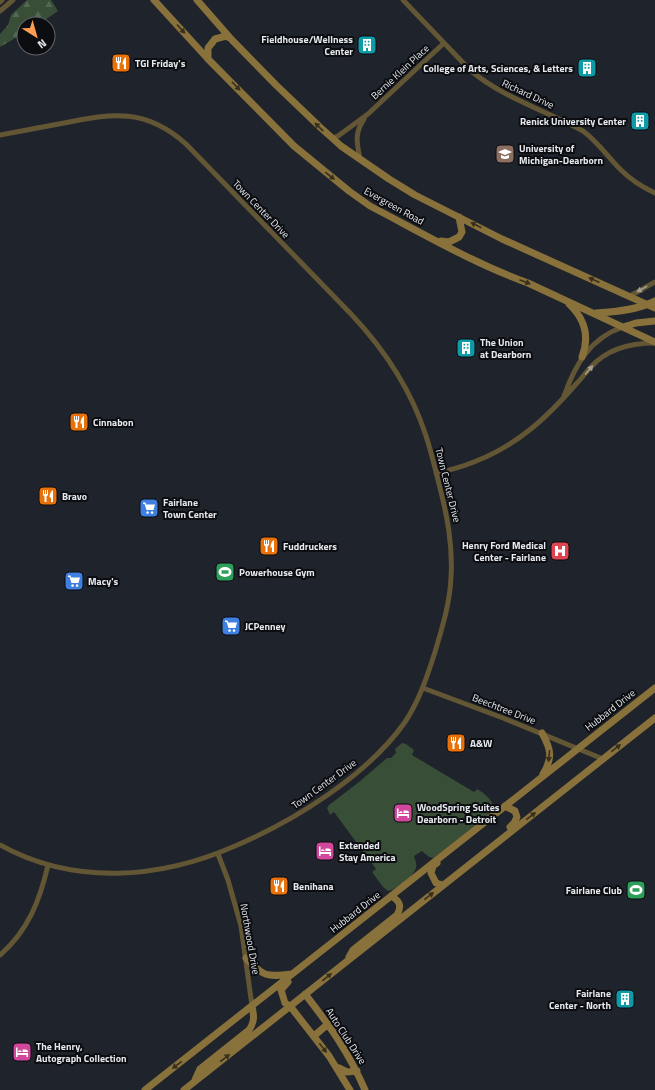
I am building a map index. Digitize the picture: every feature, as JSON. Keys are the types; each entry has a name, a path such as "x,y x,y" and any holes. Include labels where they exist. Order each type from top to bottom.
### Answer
{"street":[{"path":"0,12 13,0"},
{"name":"Evergreen Road","path":"154,0 208,59 294,146 370,206 482,264 594,313 655,342"},
{"name":"Evergreen Road","path":"197,0 232,40 276,85 332,138 388,179 415,195 515,245 655,308"},
{"name":"Richard Drive","path":"403,0 470,70 489,85 572,125 587,134 628,176 655,193"},
{"path":"208,59 208,48 215,39 226,36 232,40"},
{"name":"Bernie Klein Place","path":"332,138 338,136 368,114 444,43"},
{"name":"Bernie Klein Place","path":"360,159 356,141 358,129 368,114"},
{"name":"Town Center Drive","path":"0,135 97,116 120,115 148,121 166,129 179,139 351,314 376,343 397,373 413,402 427,438 450,534 451,579 446,611 423,688 398,732 381,751 357,772 326,796 284,822 218,854 173,867 131,874 84,872 48,865 28,858 0,845"},
{"path":"437,241 450,242 459,237 462,232 459,217"},
{"path":"630,296 655,282"},
{"path":"565,300 578,314 585,326 586,342 582,357"},
{"path":"594,313 621,311 648,305 655,301"},
{"path":"563,399 572,374 582,357 601,338 623,327 636,323 655,321"},
{"path":"436,473 462,467 485,458 531,429 563,399 592,366 608,354 631,345 655,342"},
{"name":"Beechtree Drive","path":"423,688 542,733 577,748"},
{"name":"Hubbard Drive","path":"145,1090 655,688"},
{"path":"184,1090 655,718"},
{"path":"540,778 547,767 550,754 548,745 542,733"},
{"path":"577,748 603,759"},
{"path":"474,861 478,852 514,823 518,817 515,811 505,806"},
{"path":"443,885 436,883 432,877 431,873 433,866 455,849 462,839"},
{"name":"Northwood Drive","path":"218,854 236,905 242,932 252,1006"},
{"path":"0,955 16,939 31,917 39,899 48,865"},
{"path":"347,961 353,950 397,915 400,910 400,904 398,900 391,896"},
{"path":"346,932 336,945 285,985 281,990 285,1002 290,1006 337,1067 350,1090"},
{"path":"246,958 265,975 273,976 292,974"},
{"name":"Auto Club Drive","path":"305,994 342,1045 365,1090"},
{"path":"194,1082 200,1069 249,1030 253,1024 254,1017 252,1006"},
{"path":"314,1036 328,1024"},
{"path":"337,1067 346,1072 356,1071"}],"green space":[{"path":"27,0 51,0 58,11 51,16 16,16 16,38 0,47 0,34 8,25 11,15"},
{"path":"402,743 414,750 412,755 474,792 477,789 483,793 493,804 493,811 434,858 429,857 422,851 414,856 416,862 415,870 399,886 388,891 383,887 372,872 376,869 334,812 330,815 327,808 387,758 391,758 396,753 395,749"}],"place":[{"name":"Fieldhouse/Wellness Center","path":"367,45"},
{"name":"TGI Friday's","path":"121,63"},
{"name":"College of Arts, Sciences, & Letters","path":"587,68"},
{"name":"Renick University Center","path":"640,121"},
{"name":"University of Michigan-Dearborn","path":"505,154"},
{"name":"The Union at Dearborn","path":"466,348"},
{"name":"Cinnabon","path":"79,422"},
{"name":"Bravo","path":"48,496"},
{"name":"Fairlane Town Center","path":"149,508"},
{"name":"Fuddruckers","path":"269,546"},
{"name":"Henry Ford Medical Center - Fairlane","path":"560,551"},
{"name":"Powerhouse Gym","path":"225,572"},
{"name":"Macy's","path":"74,581"},
{"name":"JCPenney","path":"231,626"},
{"name":"A&W","path":"456,743"},
{"name":"WoodSpring Suites Dearborn - Detroit","path":"403,813"},
{"name":"Extended Stay America","path":"325,851"},
{"name":"Benihana","path":"279,886"},
{"name":"Fairlane Club","path":"636,890"},
{"name":"Fairlane Center - North","path":"625,999"},
{"name":"The Henry, Autograph Collection","path":"22,1052"}]}
